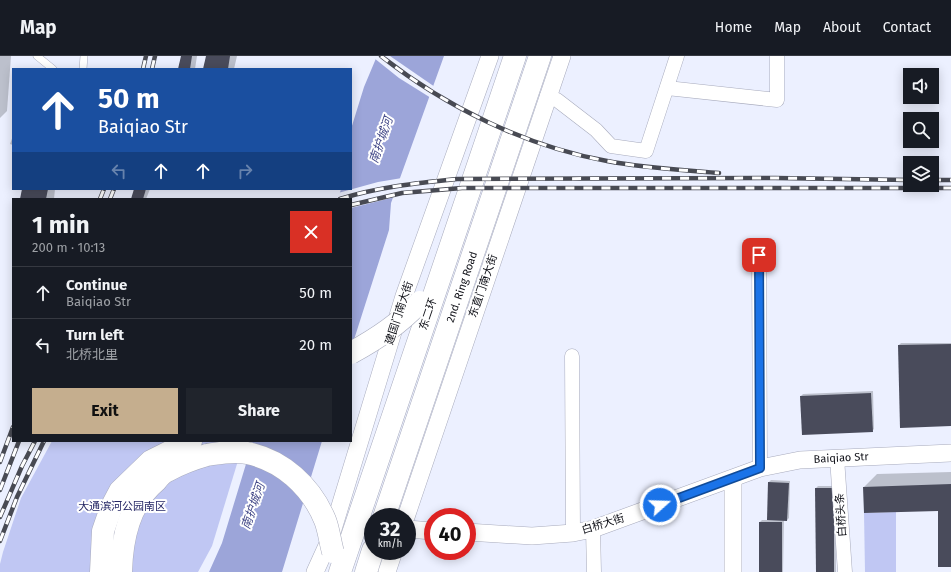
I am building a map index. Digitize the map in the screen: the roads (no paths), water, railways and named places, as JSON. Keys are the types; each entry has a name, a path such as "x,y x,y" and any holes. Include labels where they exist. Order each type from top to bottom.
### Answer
{"highway":[{"name":"东二环","path":"335,566 456,233 515,56"},
{"name":"2nd. Ring Road","path":"387,508 540,56"},
{"path":"352,352 388,331 405,318 420,302 456,233"},
{"path":"121,572 122,550 127,525 135,507 147,488 166,472 187,461 199,448"},
{"path":"101,572 103,531 111,508 120,491 152,461 199,448 246,453 266,459 284,469 300,482 314,500 325,520 335,566"},
{"path":"366,572 370,560"}],"street":[{"name":"建国门南大街","path":"315,572 330,540 404,296 490,56"},
{"name":"东直门南大街","path":"409,508 547,96 562,56"},
{"path":"547,96 557,100 596,130 611,146 646,151 677,56"},
{"path":"667,88 777,100 777,56"},
{"path":"759,255 760,468"},
{"path":"572,356 573,533"},
{"name":"Baiqiao Str","path":"733,479 760,468 800,460 951,453"},
{"name":"白桥头条","path":"837,458 845,572"},
{"path":"733,479 733,572"},
{"name":"白桥大街","path":"476,533 532,536 573,533 593,529 733,479"},
{"path":"593,529 594,572"},
{"path":"387,572 391,560"}],"lane":[{"path":"37,56 52,68"},
{"path":"83,68 84,56"}],"water":[{"name":"南护城河","path":"377,56 444,56 391,203 389,230 352,346 352,198 338,198 341,190 352,190 352,126 364,87"},
{"name":"南护城河","path":"253,442 322,442 282,572 209,572 222,543"}],"railway":[{"path":"143,68 146,56"},
{"path":"152,68 155,56"},
{"path":"381,56 406,75 459,108 517,135 576,154 607,161 719,173"},
{"path":"344,198 383,188 457,179 775,178 903,180"},
{"path":"939,180 951,180"},
{"path":"352,205 402,193 462,188 951,188"},
{"path":"100,198 104,190"},
{"path":"110,198 114,190"},
{"path":"0,462 12,430"},
{"path":"0,490 19,442"},
{"path":"0,517 22,466 34,442"},
{"path":"0,541 17,497 44,442"}],"park label":[{"name":"大通滨河公园南区","path":"122,506"}]}
